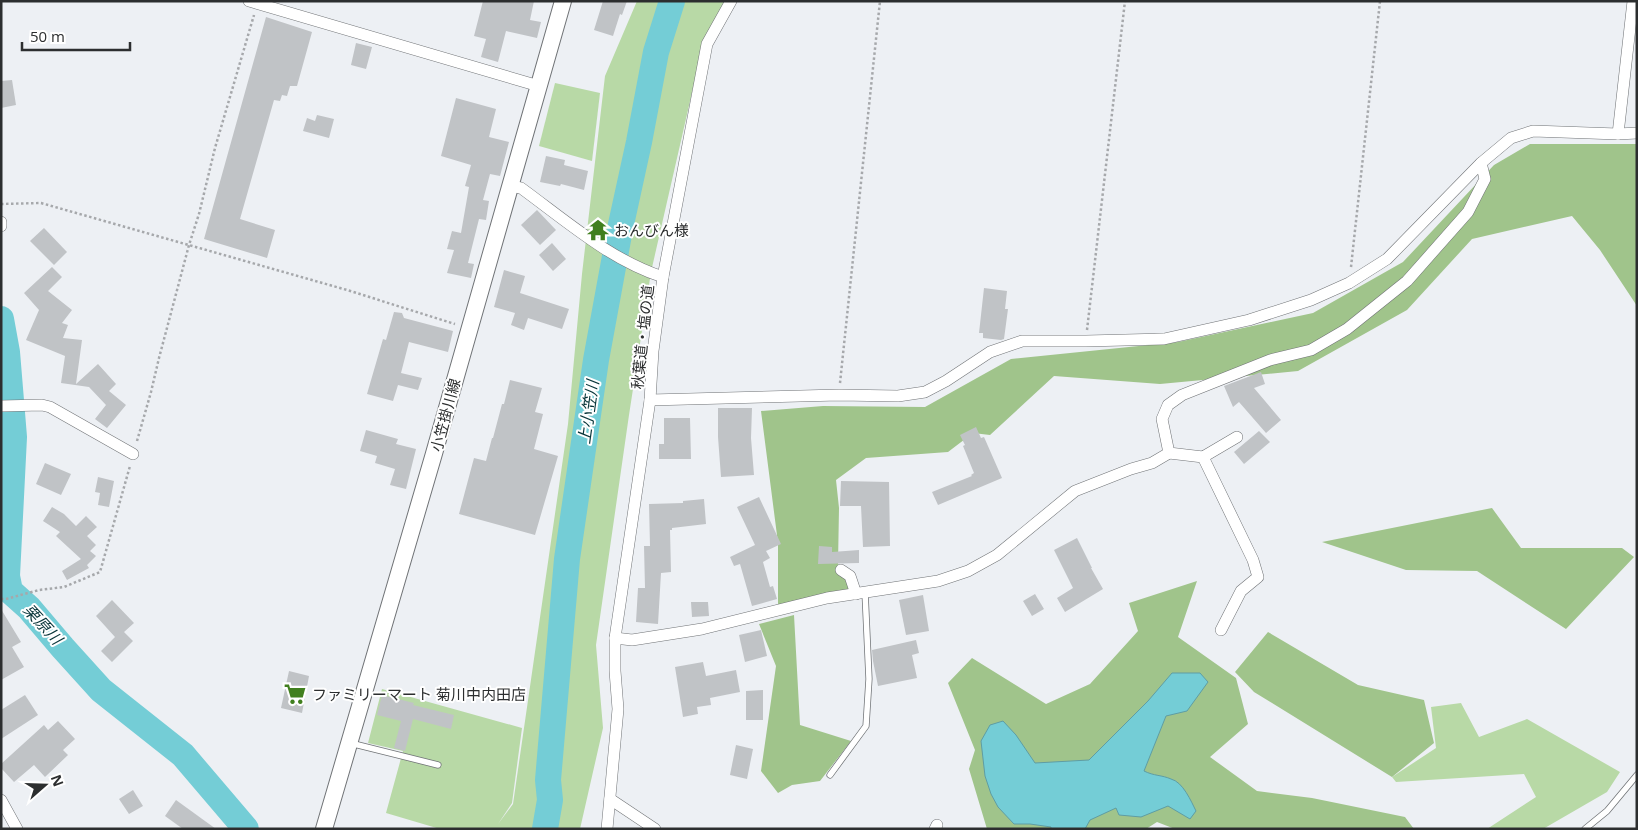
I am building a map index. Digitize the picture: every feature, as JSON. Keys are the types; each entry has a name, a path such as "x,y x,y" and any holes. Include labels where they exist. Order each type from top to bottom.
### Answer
{"main road":[{"name":"小笠掛川線","path":"324,829 433,457 563,1"}],"street":[{"path":"663,277 707,44 732,1"},
{"path":"1618,134 1633,1"},
{"path":"255,2 539,86"},
{"path":"650,400 839,395 898,396 924,392 946,381 990,352 1022,341 1164,338 1249,320 1311,300 1350,283 1387,259 1481,163 1511,138 1533,131 1618,134 1637,132"},
{"path":"1169,453 1162,419 1168,405 1182,395 1270,360 1311,350 1347,328 1407,281 1468,212 1485,179 1481,163"},
{"name":"秋葉道・塩の道","path":"510,186 521,188 600,246 644,271 663,277 653,351 650,400 615,638 618,709 606,829"},
{"path":"1,406 42,405 133,454"},
{"path":"615,638 632,640 702,629 827,598 938,581 968,571 998,555 1075,491 1152,463 1169,453 1203,457 1238,437"},
{"path":"1203,457 1253,560 1258,577 1241,591 1222,630"},
{"path":"841,570 850,576 861,593"},
{"path":"610,799 654,829"},
{"path":"1,800 17,829"}],"lane":[{"path":"830,775 866,726 869,679 861,593"},
{"path":"350,743 438,765"},
{"path":"1585,829 1607,811 1637,775"}],"path":[{"path":"839,395 880,1"},
{"path":"1086,341 1125,1"},
{"path":"1350,283 1380,1"},
{"path":"1,599 39,590 64,587 100,572 151,392 255,2"},
{"path":"1,204 41,203 347,290 469,329"}],"green space":[{"path":"637,1 725,1 704,40 651,272 596,645 603,728 580,829 440,829 386,813 403,751 368,743 382,689 522,728 512,803 498,824 513,804 568,424 582,274 605,76"},
{"path":"555,83 600,93 592,161 539,146"},
{"path":"1530,144 1637,144 1637,306 1600,250 1572,216 1472,239 1407,310 1298,371 1160,384 1054,376 990,435 973,433 948,452 866,458 836,480 839,508 838,564 859,590 778,605 778,543 761,411 823,406 925,407 1011,359 1178,342 1313,313 1403,262 1494,165"},
{"path":"1492,508 1521,548 1622,548 1634,557 1566,629 1477,571 1406,570 1322,542"},
{"path":"1197,581 1178,637 1236,678 1248,724 1210,757 1257,791 1312,798 1405,817 1414,829 1175,829 1157,822 1146,829 987,829 969,769 975,750 948,683 972,658 1046,704 1090,684 1138,631 1129,603"},
{"path":"794,615 800,725 851,741 820,781 792,785 778,793 761,771 776,666 759,624"},
{"path":"1268,632 1358,685 1424,700 1434,743 1392,777 1254,692 1235,672"},
{"path":"1461,703 1479,737 1527,719 1620,772 1607,792 1543,829 1487,829 1536,797 1524,774 1396,782 1392,777 1436,748 1431,707"}],"water":[{"path":"1172,673 1200,673 1208,682 1187,711 1166,716 1144,771 1168,778 1179,784 1186,792 1196,811 1190,819 1168,806 1141,817 1119,815 1116,808 1090,820 1085,829 1051,829 1051,827 1030,824 1014,824 998,807 985,776 981,741 990,725 1003,721 1016,735 1035,763 1089,760 1148,701"}],"building":[{"path":"483,1 534,1 530,20 541,22 537,38 506,31 498,62 481,57 486,39 474,36"},
{"path":"603,1 627,1 622,15 620,14 613,36 594,30"},
{"path":"266,17 312,32 297,86 290,86 287,96 282,95 280,101 274,100 240,219 275,230 267,258 204,239"},
{"path":"356,43 372,47 366,69 351,65"},
{"path":"12,80 16,105 1,108 1,81"},
{"path":"456,98 496,109 489,137 509,142 500,176 490,174 483,200 489,201 486,220 479,219 468,263 474,264 471,278 447,273 454,250 447,249 452,231 461,233 469,187 465,186 471,165 441,156"},
{"path":"317,115 334,119 329,138 303,131 307,118 315,121"},
{"path":"546,156 565,160 564,165 588,171 584,190 561,184 560,186 540,182"},
{"path":"537,210 556,230 540,245 521,225"},
{"path":"44,228 67,252 54,265 30,241"},
{"path":"552,243 566,259 553,271 539,255"},
{"path":"52,267 62,277 48,291 72,310 62,323 68,325 63,338 82,340 76,384 98,364 116,384 109,391 126,405 107,428 95,419 106,405 89,387 61,383 65,356 26,340 39,310 24,293"},
{"path":"504,270 525,276 520,293 569,309 562,329 528,318 524,330 511,325 515,313 494,307"},
{"path":"984,288 1007,291 1005,309 1008,309 1004,339 983,338 983,333 979,333"},
{"path":"394,312 402,313 404,318 453,331 448,352 409,342 401,373 422,378 418,390 398,385 393,401 367,394 383,339 386,340"},
{"path":"1261,372 1265,384 1254,388 1281,420 1266,433 1239,402 1233,407 1224,386"},
{"path":"510,380 542,388 535,412 543,414 534,449 558,456 535,535 459,514 474,458 486,461"},
{"path":"718,408 752,408 751,438 754,475 721,477"},
{"path":"664,418 690,418 691,459 659,459 659,444 664,444"},
{"path":"976,427 981,438 984,437 1002,478 938,505 932,492 972,476 974,473 960,435"},
{"path":"366,430 398,439 396,444 416,449 406,489 390,485 395,469 375,463 377,456 360,451"},
{"path":"1259,431 1270,442 1244,464 1234,452"},
{"path":"45,463 71,474 61,495 36,484"},
{"path":"98,477 114,481 109,507 98,505 100,493 95,492"},
{"path":"841,481 889,482 890,546 863,547 861,506 840,506"},
{"path":"759,497 781,544 766,551 770,558 763,562 770,587 773,586 777,599 752,606 740,564 734,566 730,557 755,545 737,507"},
{"path":"704,499 706,524 672,528 670,530 671,572 661,573 658,624 636,622 638,588 645,588 644,546 650,546 649,504 683,503 683,501"},
{"path":"52,507 64,514 76,526 86,516 97,527 87,536 96,545 90,551 96,556 87,565 89,568 67,580 62,571 81,559 56,536 60,532 43,521"},
{"path":"1077,538 1103,589 1065,612 1057,598 1073,588 1054,550"},
{"path":"819,546 832,547 832,552 859,550 859,563 818,564"},
{"path":"1035,594 1044,609 1032,616 1023,601"},
{"path":"923,595 929,631 906,635 899,600"},
{"path":"112,600 134,623 124,632 133,641 112,662 101,651 115,637 96,616"},
{"path":"691,602 708,602 709,616 692,617"},
{"path":"1,609 21,642 12,647 24,667 1,680"},
{"path":"761,630 767,656 745,662 739,635"},
{"path":"916,640 919,653 912,655 917,678 878,686 872,650"},
{"path":"703,662 706,676 736,670 740,692 710,698 711,705 697,707 698,714 683,717 675,667"},
{"path":"289,671 309,676 302,713 281,708"},
{"path":"763,690 763,720 746,720 746,691"},
{"path":"25,695 38,715 1,739 1,710"},
{"path":"382,695 454,715 451,729 413,719 405,751 394,748 401,721 377,715"},
{"path":"58,721 75,739 63,750 68,755 45,777 34,765 14,782 1,768 1,764 44,725 48,730"},
{"path":"736,745 753,749 747,779 730,775"},
{"path":"133,790 143,806 129,814 119,799"},
{"path":"176,800 216,829 183,829 165,816"}],"waterway":[{"name":"上小笠川","path":"545,829 550,800 548,780 567,559 596,360 656,52 672,1"},
{"name":"栗原川","path":"1,319 7,352 14,437 7,576 10,591 29,608 101,690 183,755 246,829"}],"place":[{"name":"おんびん様","path":"598,230"},
{"name":"ファミリーマート 菊川中内田店","path":"295,694"}]}
